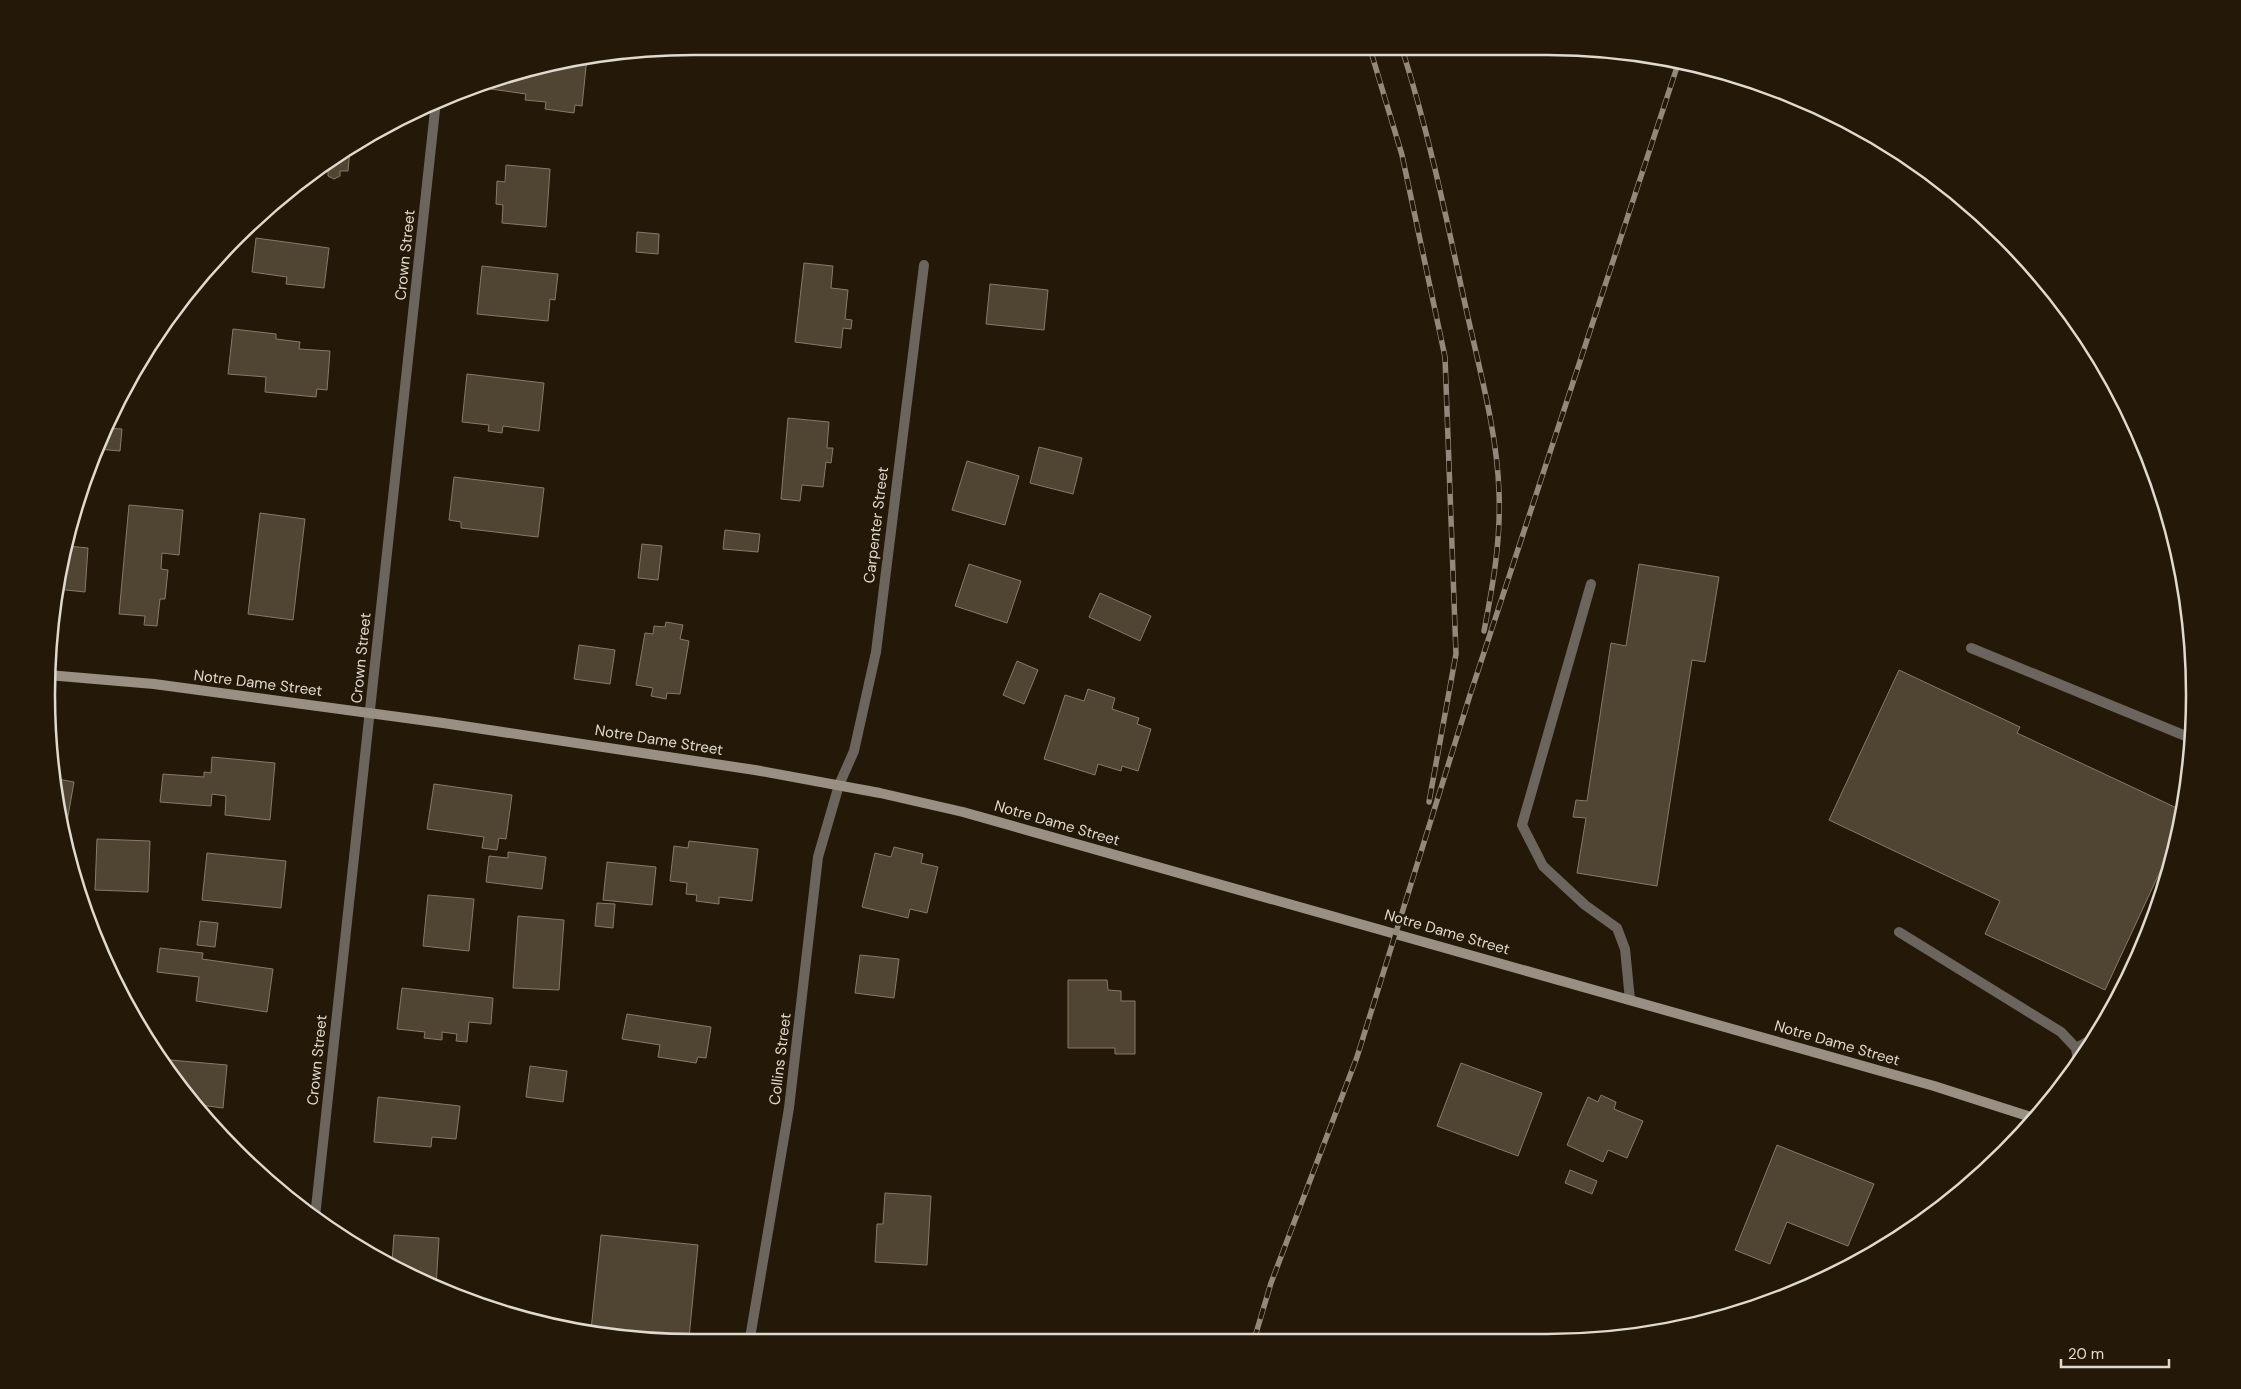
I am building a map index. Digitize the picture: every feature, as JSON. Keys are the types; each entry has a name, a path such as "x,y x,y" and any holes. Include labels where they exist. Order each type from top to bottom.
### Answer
{"main road":[{"name":"Notre Dame Street","path":"55,676 154,684 370,713 755,770 839,785 964,812 1934,1086 2027,1116"}],"street":[{"name":"Crown Street","path":"316,1210 435,111"},
{"name":"Carpenter Street","path":"839,785 854,751 876,652 924,265"},
{"path":"1591,584 1522,825 1543,866 1585,906 1617,928 1625,949 1630,1000"},
{"path":"1971,648 2185,737"},
{"name":"Collins Street","path":"751,1334 789,1108 818,857 839,785"},
{"path":"1899,932 2061,1032 2076,1048 2077,1052"},
{"path":"2076,1048 2081,1045"}],"building":[{"path":"586,64 582,106 575,105 574,113 545,109 546,102 525,100 526,94 491,89 529,77"},
{"path":"349,157 348,171 340,171 340,176 334,179 328,176 328,171"},
{"path":"506,165 550,169 546,227 502,223 503,205 496,204 497,181 505,182"},
{"path":"637,232 659,234 658,254 636,252"},
{"path":"256,238 329,248 324,288 286,284 287,277 252,272"},
{"path":"804,263 833,266 831,288 848,290 845,319 852,320 851,329 843,328 841,348 795,342"},
{"path":"482,266 558,274 555,300 550,299 548,321 477,314"},
{"path":"990,284 1048,290 1044,330 986,324"},
{"path":"233,329 276,334 276,339 300,342 299,349 330,351 327,390 317,389 316,397 265,392 266,377 228,374"},
{"path":"467,374 544,383 539,431 503,426 502,433 488,431 489,425 462,422"},
{"path":"788,418 829,422 827,448 833,448 831,463 826,462 823,487 802,485 800,501 781,499"},
{"path":"114,429 122,429 120,451 104,450"},
{"path":"1039,447 1082,458 1073,494 1030,483"},
{"path":"967,461 1019,476 1005,525 952,510"},
{"path":"454,477 544,488 538,537 461,528 461,522 449,520"},
{"path":"129,505 183,510 179,555 162,553 161,569 168,570 165,599 160,599 157,626 144,625 145,616 119,614"},
{"path":"260,513 305,519 293,620 248,614"},
{"path":"725,530 760,534 758,552 723,549"},
{"path":"642,544 662,546 658,580 638,578"},
{"path":"73,547 88,548 85,592 64,590"},
{"path":"969,564 1021,581 1007,623 955,606"},
{"path":"1639,564 1719,577 1705,662 1692,660 1657,886 1577,873 1586,818 1573,817 1576,800 1587,801 1611,643 1626,646"},
{"path":"1100,593 1151,616 1140,641 1089,617"},
{"path":"666,622 683,625 680,639 689,641 680,694 667,693 666,699 651,696 653,688 636,685 645,633 653,634 654,626 665,627"},
{"path":"579,645 615,650 610,684 574,679"},
{"path":"1017,661 1038,670 1024,704 1003,695"},
{"path":"1899,670 2020,727 2017,733 2176,808 2161,868 2105,990 1985,934 2000,901 1829,820"},
{"path":"1088,689 1115,698 1112,709 1139,718 1137,724 1151,729 1138,771 1122,766 1121,771 1098,764 1095,775 1044,759 1065,695 1084,701"},
{"path":"212,757 275,763 270,820 225,815 226,796 212,794 211,806 160,802 163,774 204,777 204,772 211,773"},
{"path":"60,780 74,782 67,820"},
{"path":"434,784 512,795 506,839 499,838 497,850 482,848 484,837 427,829"},
{"path":"97,839 150,841 148,892 95,890"},
{"path":"689,841 758,849 752,901 719,897 719,904 696,901 697,895 686,894 687,883 670,881 674,846 688,848"},
{"path":"894,847 923,854 921,863 938,867 927,913 910,909 908,918 862,907 875,853 891,857"},
{"path":"508,852 546,857 542,889 486,882 489,856 508,858"},
{"path":"207,853 286,861 281,908 202,900"},
{"path":"607,862 656,867 652,905 603,900"},
{"path":"428,895 474,899 469,951 423,946"},
{"path":"597,903 615,904 613,928 595,926"},
{"path":"518,916 564,920 559,990 513,988"},
{"path":"200,921 218,923 215,947 197,945"},
{"path":"160,948 203,953 202,959 273,969 267,1012 196,1001 199,977 157,972"},
{"path":"860,955 899,959 894,998 855,993"},
{"path":"1068,980 1107,980 1108,990 1121,991 1121,1001 1135,1001 1135,1054 1115,1054 1115,1048 1068,1048"},
{"path":"402,988 493,998 491,1024 469,1022 467,1042 456,1041 457,1034 442,1032 442,1040 424,1038 425,1032 397,1029"},
{"path":"627,1014 711,1027 706,1058 698,1057 696,1063 658,1057 660,1045 622,1039"},
{"path":"170,1060 227,1065 223,1108 205,1106"},
{"path":"1461,1063 1542,1093 1518,1156 1437,1126"},
{"path":"530,1066 567,1071 563,1102 526,1097"},
{"path":"1601,1095 1616,1102 1614,1109 1643,1121 1627,1158 1608,1150 1603,1162 1567,1145 1588,1097 1598,1102"},
{"path":"378,1097 460,1106 456,1139 432,1137 431,1147 374,1142"},
{"path":"1777,1145 1874,1184 1848,1246 1787,1222 1770,1264 1735,1250"},
{"path":"1570,1170 1597,1181 1592,1194 1565,1183"},
{"path":"885,1193 931,1196 927,1265 875,1262 877,1224 883,1224"},
{"path":"394,1235 439,1238 436,1279 392,1257"},
{"path":"601,1235 698,1245 689,1334 653,1333 591,1326"}],"railway":[{"path":"1372,55 1402,155 1445,357 1456,654 1429,802"},
{"path":"1404,55 1422,116 1438,182 1487,402 1495,447 1499,492 1498,545 1484,631"},
{"path":"1256,1334 1271,1283 1357,1057 1470,695 1677,68"}]}
